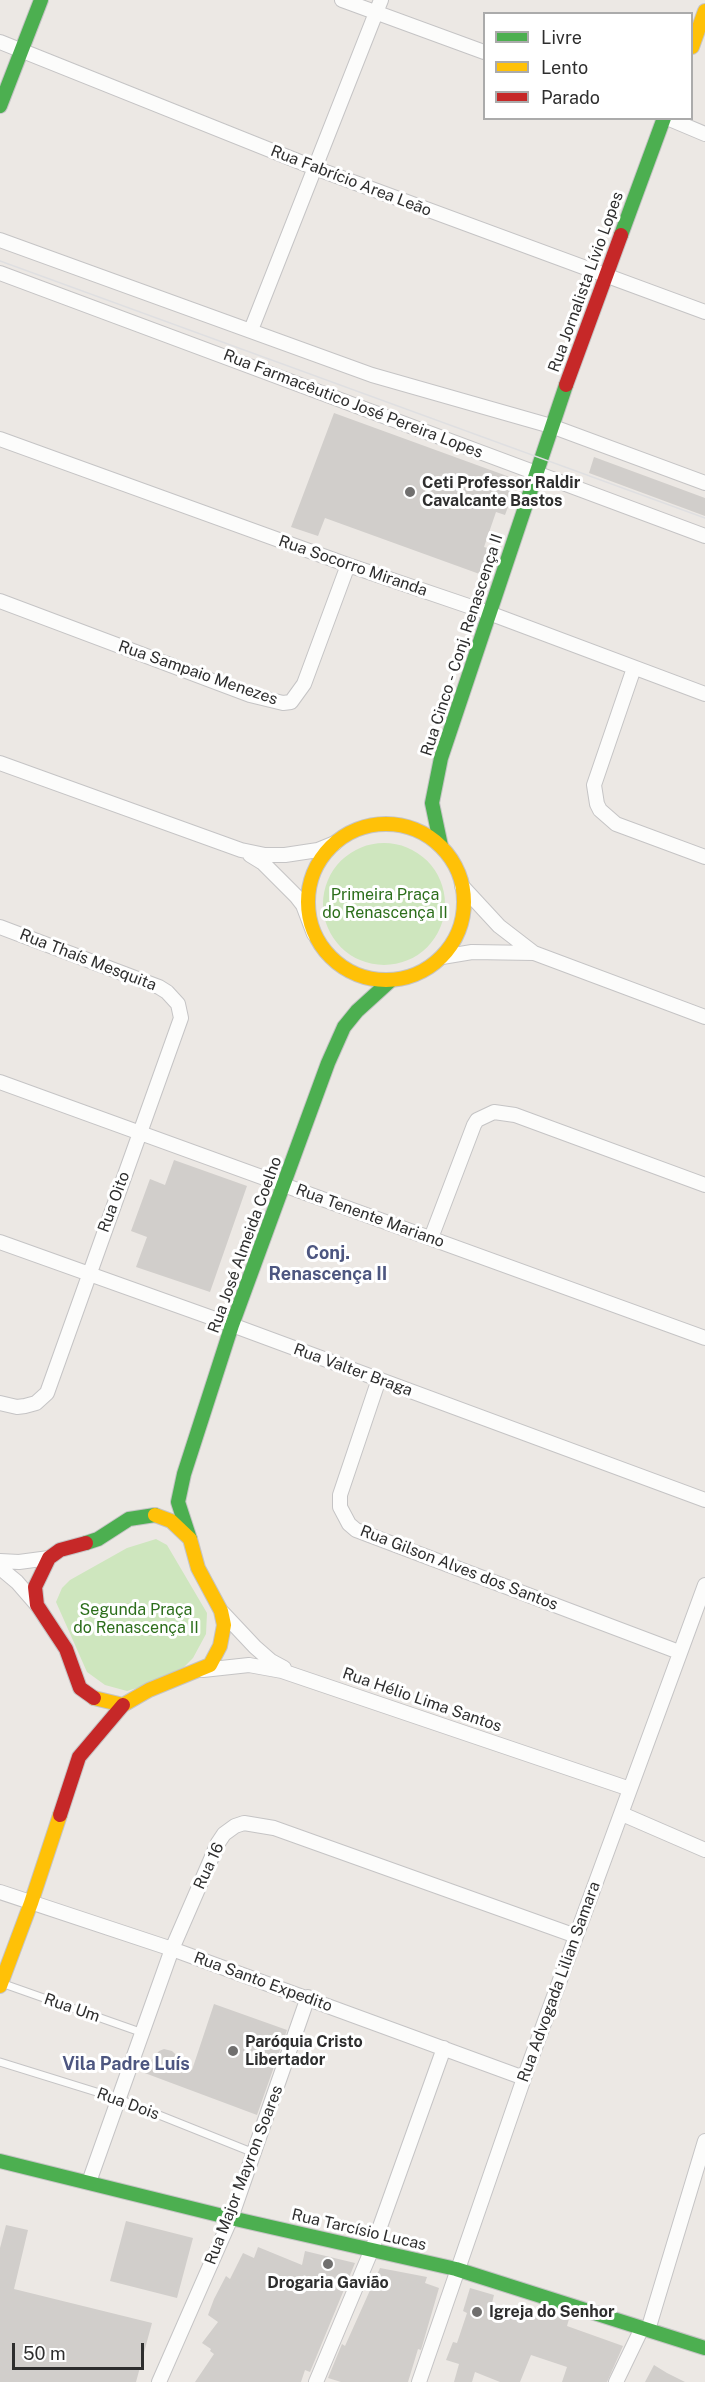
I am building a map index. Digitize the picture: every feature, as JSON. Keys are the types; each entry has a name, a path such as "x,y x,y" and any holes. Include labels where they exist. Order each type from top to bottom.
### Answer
{"street":[{"path":"0,106 40,0"},
{"path":"342,0 379,7 483,52"},
{"path":"251,330 379,7"},
{"path":"693,44 705,11"},
{"name":"Rua Fabrício Area Leão","path":"0,42 315,168 705,312"},
{"name":"Rua Jornalista Lívio Lopes","path":"541,458 664,120"},
{"path":"670,120 705,134"},
{"name":"Rua Farmacêutico José Pereira Lopes","path":"0,240 372,375 551,426 705,483"},
{"name":"Rua Farmacêutico José Pereira Lopes","path":"0,273 705,536"},
{"name":"Rua Socorro Miranda","path":"0,439 348,565 489,613 705,694"},
{"name":"Rua Cinco - Conj. Renascença II","path":"441,846 432,803 441,758 541,458"},
{"name":"Rua Sampaio Menezes","path":"0,601 250,695 282,704 291,702 304,684 348,565"},
{"path":"634,668 594,785 597,804 615,824 705,857"},
{"path":"0,763 241,850 265,855 285,855 318,850 353,831 374,824 395,824 416,829 441,846 457,867 462,886 464,911 460,928 442,957 423,971 390,981 359,975 340,966 325,951 314,934 303,905 291,889 263,863 241,850"},
{"path":"314,934 308,910 310,885 319,862 334,843"},
{"path":"462,886 499,926 534,953 705,1017"},
{"name":"Rua Thaís Mesquita","path":"0,927 159,987 178,1004 181,1018 140,1132"},
{"path":"442,957 478,952 534,953"},
{"name":"Rua José Almeida Coelho","path":"190,1539 178,1502 184,1474 232,1326 328,1063 344,1027 357,1011 390,981"},
{"name":"Rua Tenente Mariano","path":"0,1082 705,1338"},
{"path":"431,1238 477,1120 494,1112 514,1116 705,1185"},
{"name":"Rua Oito","path":"0,1403 17,1407 25,1406 36,1403 47,1393 140,1132"},
{"name":"Rua Valter Braga","path":"0,1242 705,1500"},
{"name":"Rua Gilson Alves dos Santos","path":"379,1379 340,1496 343,1516 356,1530 679,1652"},
{"path":"37,1605 35,1587 49,1558 60,1550 99,1539 129,1519 155,1515 171,1521 190,1539 204,1580 221,1611 255,1647 271,1661 310,1679"},
{"path":"0,1562 49,1558"},
{"path":"0,1568 17,1582 37,1605 66,1649 81,1688 92,1697 123,1705"},
{"name":"Rua Advogada Lilian Samara","path":"418,2382 524,2078 705,1585"},
{"path":"1,1985 31,1903 78,1757 123,1705 149,1690 210,1665 220,1646 224,1625 221,1611"},
{"name":"Rua Hélio Lima Santos","path":"198,1671 249,1665 282,1671 630,1789"},
{"path":"622,1814 705,1850"},
{"name":"Rua 16","path":"89,2182 172,1949 218,1843 230,1829 244,1822 274,1828 576,1936"},
{"name":"Rua Santo Expedito","path":"0,1892 308,1997 524,2078"},
{"name":"Rua Major Mayron Soares","path":"159,2382 231,2218 308,1997"},
{"path":"316,2382 372,2248 444,2048"},
{"path":"615,2382 645,2329 705,2141"},
{"name":"Rua Tarcísio Lucas","path":"0,2161 231,2218 372,2248 456,2269 705,2348"}],"lane":[{"name":"Rua Um","path":"1,1985 143,2033"},
{"name":"Rua Dois","path":"0,2062 119,2099 255,2153"}],"green space":[{"name":"Primeira Praça do Renascença II","path":"384,843 407,848 418,853 427,861 435,870 440,881 445,904 440,927 435,938 427,947 418,955 407,960 384,965 361,960 350,955 341,947 333,938 328,927 323,904 328,881 333,870 341,861 350,853 361,848"},
{"name":"Segunda Praça do Renascença II","path":"156,1539 167,1545 207,1613 206,1634 193,1658 184,1667 127,1691 105,1685 87,1672 56,1602 62,1588 70,1580 127,1548"}],"building":[{"name":"Ceti Professor Raldir Cavalcante Bastos","path":"334,413 518,480 505,515 496,512 484,547 494,550 485,576 325,518 318,536 291,527"},
{"path":"594,457 705,498 705,516 589,473"},
{"path":"174,1160 247,1186 210,1292 136,1267 147,1237 131,1231 150,1179 165,1185"},
{"path":"214,2004 287,2030 257,2115 142,2072 159,2051 164,2049 172,2051 192,2070"},
{"path":"126,2221 193,2238 177,2298 110,2281"},
{"path":"6,2225 28,2230 14,2289 152,2323 136,2382 0,2382 0,2248"},
{"path":"258,2247 302,2265 305,2251 355,2263 310,2372 305,2370 301,2382 195,2382 214,2354 202,2343 218,2322 208,2315 214,2299 226,2276 230,2279 243,2253 254,2258"},
{"path":"380,2268 427,2277 425,2283 439,2288 421,2350 418,2349 408,2382 341,2382 328,2378 342,2344 345,2346"},
{"path":"470,2288 494,2295 491,2307 517,2315 521,2304 569,2319 567,2326 623,2346 607,2382 562,2382 567,2367 531,2355 520,2382 500,2382 475,2372 472,2382 454,2382 459,2364 446,2360 453,2342 457,2343 467,2313 463,2311"},
{"path":"654,2365 667,2373 685,2382 645,2382"}],"tram line":[{"path":"0,261 705,518"}],"traffic: fast":[{"path":"0,106 41,0"},
{"path":"621,235 663,120"},
{"path":"441,846 432,803 441,758 566,385"},
{"path":"190,1539 178,1502 184,1474 232,1325 328,1063 344,1027 357,1011 390,981"},
{"path":"86,1543 98,1539 129,1519 155,1515"},
{"path":"0,2161 231,2218 456,2269 705,2348"}],"traffic: slow":[{"path":"693,44 705,11"},
{"path":"386,824 416,830 441,847 458,872 464,902 458,932 441,957 416,974 386,980 356,974 331,957 314,932 308,902 314,872 331,847 356,830 386,824"},
{"path":"94,1698 123,1705 149,1690 210,1665 220,1646 224,1625 221,1611 198,1568 190,1539 171,1521 155,1515"},
{"path":"0,1986 60,1815"}],"traffic: jam":[{"path":"566,385 621,235"},
{"path":"86,1543 60,1550 49,1558 35,1587 37,1605 66,1649 80,1688 94,1698"},
{"path":"60,1815 79,1757 123,1705"}],"place":[{"name":"Ceti Professor Raldir Cavalcante Bastos","path":"410,492"},
{"name":"Paróquia Cristo Libertador","path":"233,2051"},
{"name":"Drogaria Gavião","path":"328,2264"},
{"name":"Igreja do Senhor","path":"477,2312"}],"district":[{"name":"Conj. Renascença II","path":"328,1263"},
{"name":"Vila Padre Luís","path":"126,2064"}]}
